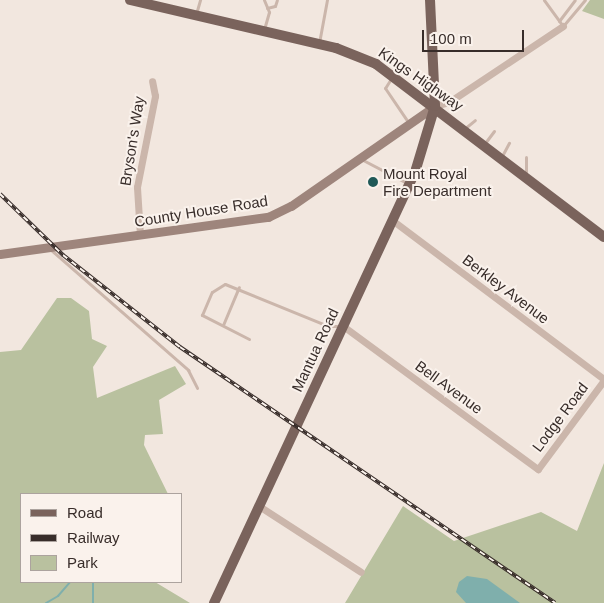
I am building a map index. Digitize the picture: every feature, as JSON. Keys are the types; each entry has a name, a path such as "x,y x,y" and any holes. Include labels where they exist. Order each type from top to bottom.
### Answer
{"main road":[{"name":"Kings Highway","path":"130,0 353,53 393,75 604,237"},
{"path":"430,0 435,106"},
{"name":"Mantua Road","path":"214,603 409,184 435,106"}],"street":[{"path":"435,106 449,102 561,23"},
{"name":"Bryson's Way","path":"140,235 136,187 155,96 152,81"},
{"name":"County House Road","path":"0,254 268,217 291,206 435,106"},
{"name":"Berkley Avenue","path":"392,220 604,379"},
{"name":"Bell Avenue","path":"343,326 538,469"},
{"name":"Lodge Road","path":"538,469 604,379"},
{"path":"259,506 361,572"}],"lane":[{"path":"196,15 200,0"},
{"path":"264,0 267,8 264,31"},
{"path":"267,8 275,6 277,0"},
{"path":"319,44 326,0"},
{"path":"544,0 561,23"},
{"path":"561,23 575,0"},
{"path":"561,23 584,0"},
{"path":"393,75 385,88 408,123"},
{"path":"464,129 475,120"},
{"path":"484,144 494,131"},
{"path":"501,157 509,143"},
{"path":"526,157 526,176"},
{"path":"359,158 409,184"},
{"path":"47,247 188,370 197,388"},
{"path":"249,339 202,315 212,292 225,284 239,287 328,326 343,326"},
{"path":"223,326 239,287"}],"green space":[{"path":"590,0 604,0 604,19 582,11"},
{"path":"57,298 71,298 89,311 92,339 107,346 93,367 97,398 175,366 186,384 159,400 163,434 145,435 144,445 168,493 20,493 20,583 157,583 190,603 0,603 0,352 21,350"},
{"path":"604,463 604,603 345,603 403,506 454,541 541,512 577,531"}],"water":[{"path":"467,576 487,579 520,603 466,603 456,592 459,582"}],"waterway":[{"path":"46,603 58,596 69,583"},
{"path":"93,583 93,603"}],"railway":[{"path":"0,194 63,255 180,347 555,603"}],"place":[{"name":"Mount Royal Fire Department","path":"373,182"}]}
